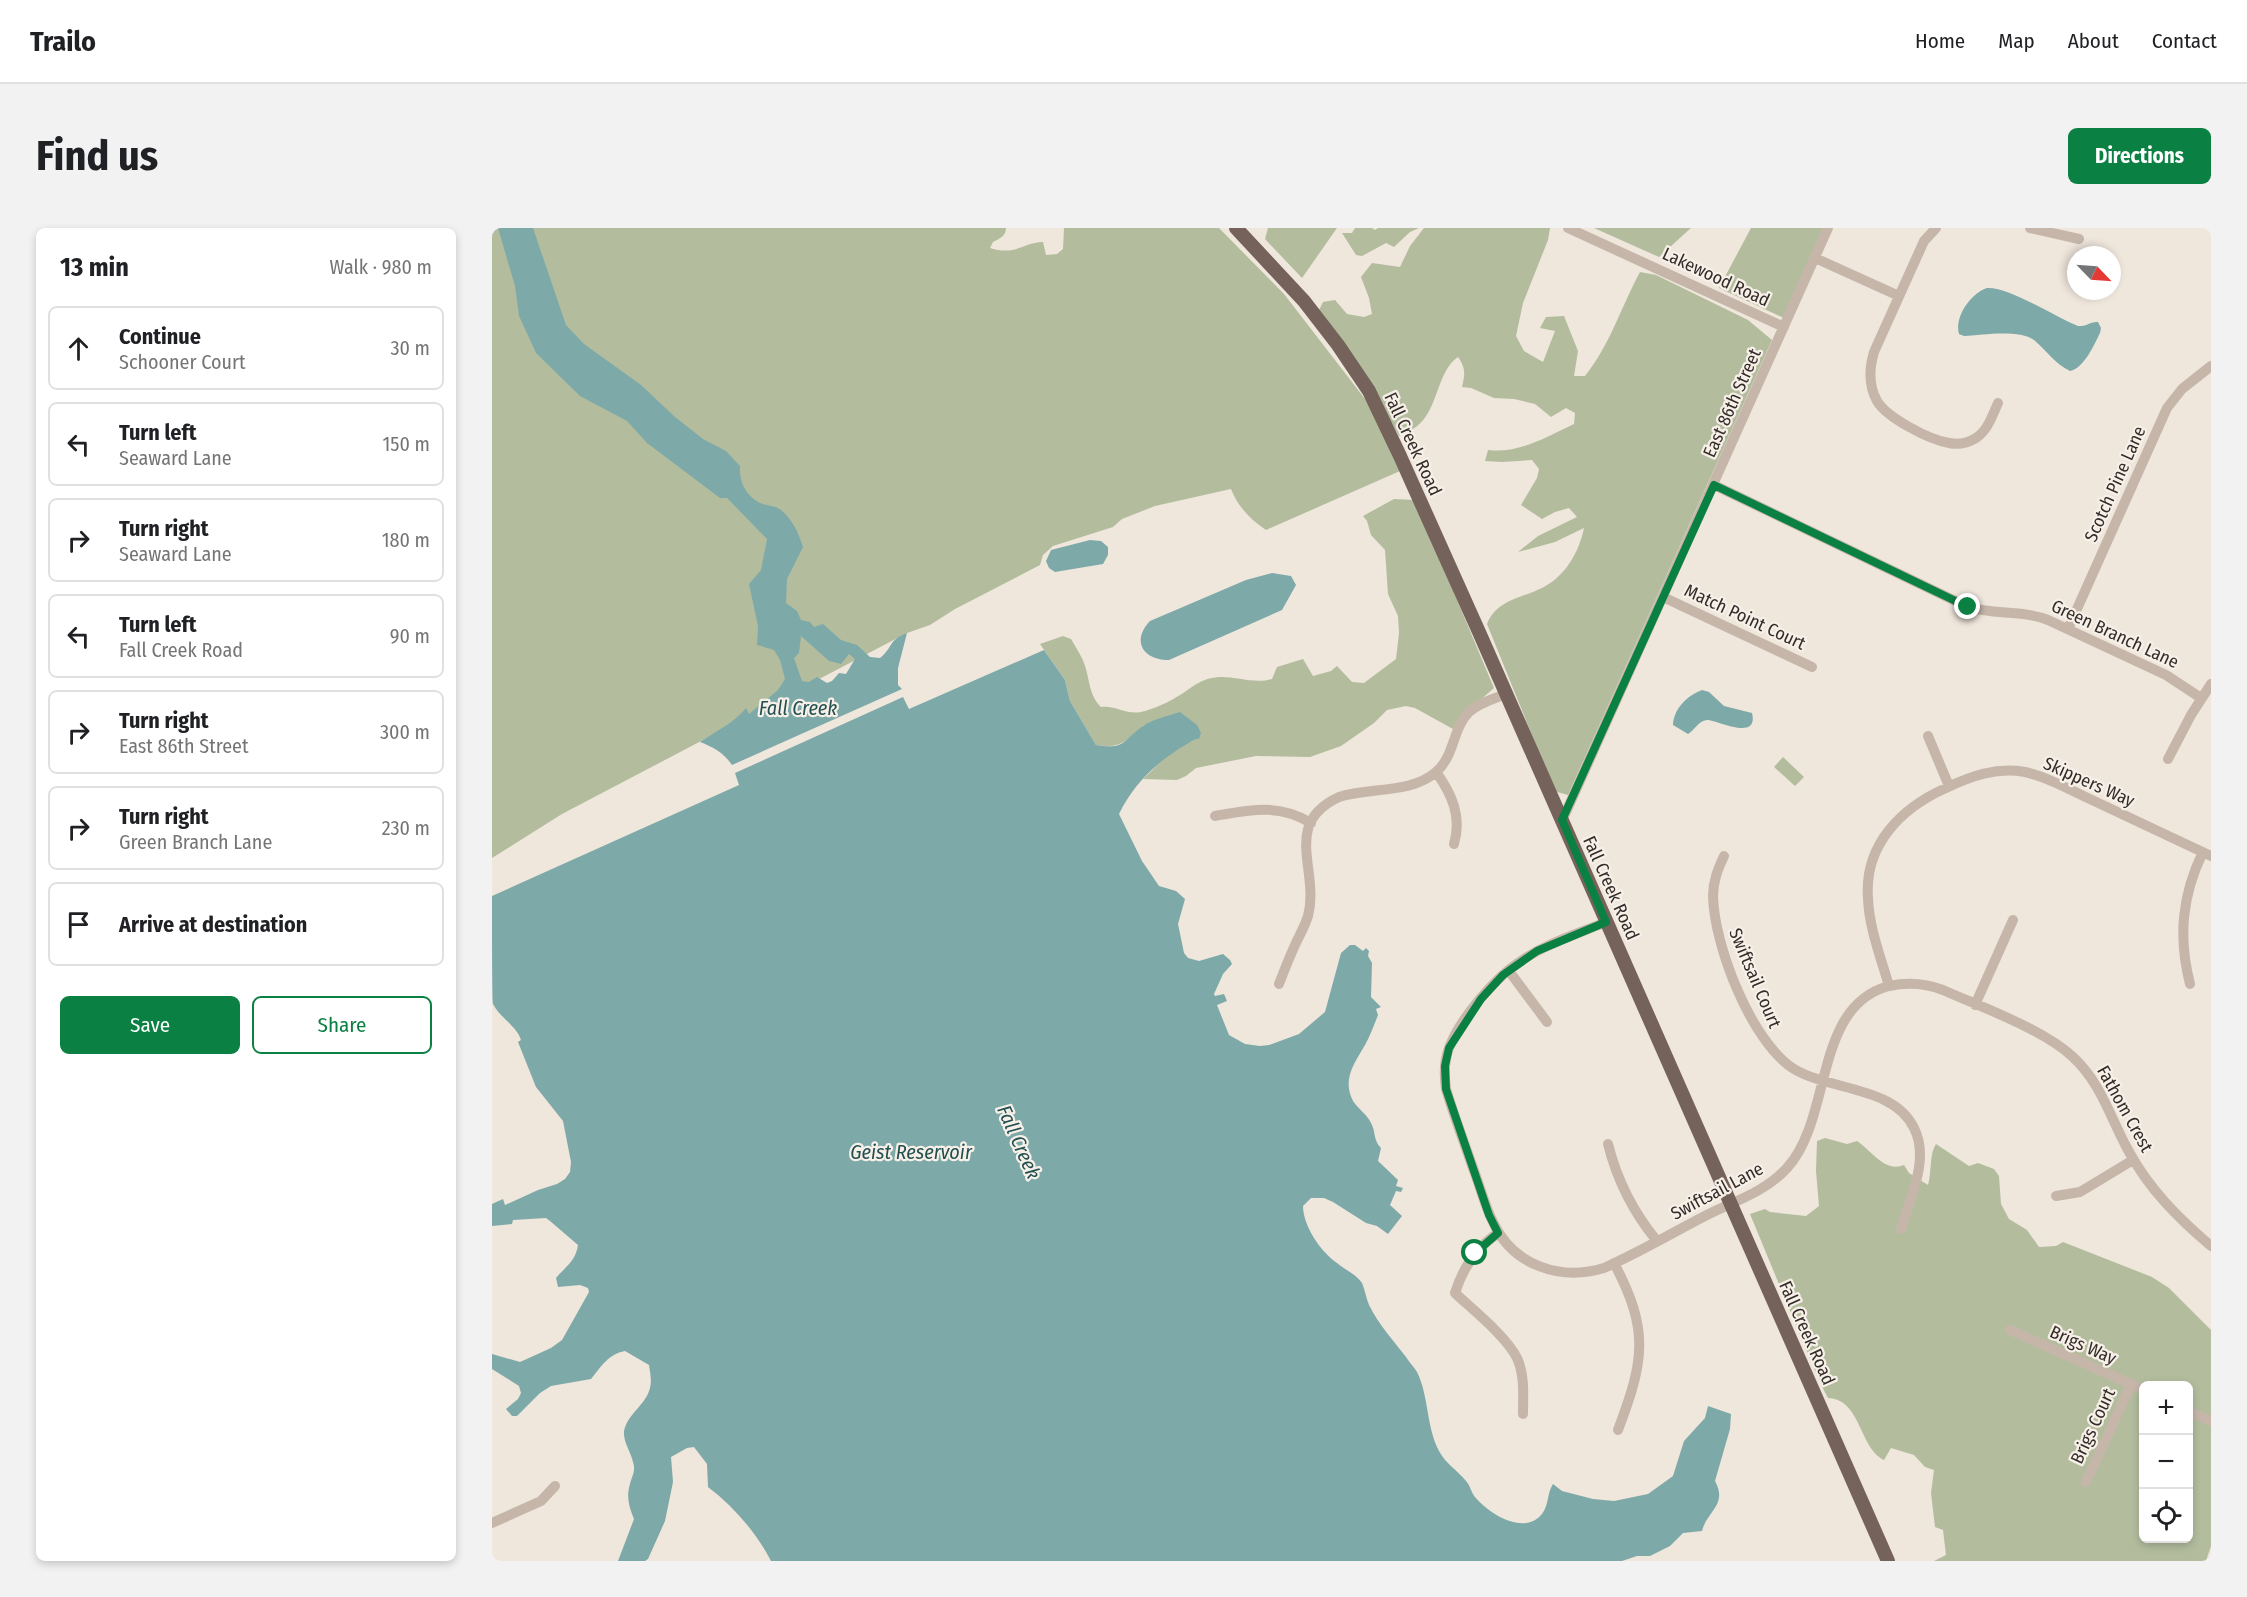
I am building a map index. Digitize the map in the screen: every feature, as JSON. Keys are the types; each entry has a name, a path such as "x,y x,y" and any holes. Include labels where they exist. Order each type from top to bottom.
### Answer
{"main road":[{"name":"Fall Creek Road","path":"1236,228 1304,301 1369,391 1562,820 1888,1561"}],"street":[{"name":"Lakewood Road","path":"1568,228 1784,327"},
{"name":"East 86th Street","path":"1562,820 1828,228"},
{"path":"1936,228 1924,241 1874,352 1870,371 1873,392 1885,412 1900,422 1942,441 1956,444 1971,441 1982,433 1989,424 1998,403"},
{"path":"2031,228 2079,239"},
{"path":"1815,258 1899,296"},
{"name":"Scotch Pine Lane","path":"2068,629 2167,408 2182,389 2211,366"},
{"name":"Green Branch Lane","path":"1714,485 1968,607 2037,616 2166,675 2201,698"},
{"name":"Match Point Court","path":"1663,597 1812,667"},
{"path":"2168,759 2211,684"},
{"path":"1279,984 1308,917 1310,899 1305,838 1320,810 1340,797 1422,781 1436,772 1446,760 1458,729 1466,716 1477,706 1506,694"},
{"path":"1928,736 1949,786"},
{"name":"Skippers Way","path":"1890,986 1871,923 1867,897 1869,874 1876,853 1891,827 1908,808 1927,796 1968,778 1990,772 2014,771 2034,774 2207,854"},
{"path":"1436,772 1452,797 1456,811 1457,826 1454,844"},
{"path":"1215,816 1272,808 1294,814 1311,823"},
{"path":"2190,984 2183,951 2183,922 2188,889 2207,854"},
{"name":"Swiftsail Court","path":"1724,856 1715,875 1713,894 1716,927 1721,949 1759,1033 1775,1053 1796,1070 1824,1082 1884,1099 1903,1112 1912,1124 1918,1138 1921,1156 1901,1229"},
{"path":"1975,1005 2013,920"},
{"path":"1523,1414 1524,1386 1517,1358 1497,1332 1455,1293 1473,1256 1498,1233 1489,1215 1448,1096 1445,1066 1454,1037 1491,986 1518,963 1537,951 1606,922"},
{"path":"1509,971 1547,1022"},
{"name":"Fathom Crest","path":"1890,986 1908,983 1928,986 2043,1036 2073,1057 2099,1089 2133,1160 2166,1205 2211,1246"},
{"name":"Swiftsail Lane","path":"1498,1233 1522,1257 1548,1270 1578,1273 1597,1270 1761,1190 1792,1162 1808,1132 1838,1030 1848,1014 1868,996 1890,986"},
{"path":"1608,1144 1626,1194 1657,1241"},
{"path":"2056,1196 2080,1192 2133,1160"},
{"path":"1614,1263 1634,1306 1640,1346 1635,1383 1618,1430"},
{"name":"Brigs Way","path":"2010,1330 2139,1388"},
{"name":"Brigs Court","path":"2086,1482 2130,1384"},
{"path":"2193,1413 2211,1421"},
{"path":"492,1523 541,1501 555,1486"}],"green space":[{"path":"492,228 1006,228 1003,235 993,242 990,248 1006,251 1043,242 1046,255 1057,254 1063,249 1064,228 1219,228 1284,294 1372,408 1400,471 1266,530 1245,512 1231,489 1155,506 1122,519 1113,527 1053,546 1043,555 1040,565 955,609 930,625 907,633 562,814 492,858"},
{"path":"1268,228 1337,228 1302,278 1265,239"},
{"path":"1355,228 1375,230 1378,228 1419,228 1410,232 1394,247 1386,243 1362,256 1356,255 1342,233 1352,233"},
{"path":"1424,228 1550,228 1548,240 1523,303 1516,336 1524,351 1543,362 1555,331 1540,328 1546,317 1564,316 1578,351 1574,376 1585,376 1594,364 1640,272 1656,275 1748,320 1772,340 1568,795 1557,792 1549,777 1487,624 1491,616 1504,604 1544,587 1559,576 1575,554 1584,528 1555,542 1518,552 1538,536 1577,517 1569,508 1542,519 1521,505 1537,478 1539,469 1532,460 1485,461 1488,450 1499,451 1521,447 1574,424 1575,413 1566,408 1551,417 1535,404 1514,399 1494,398 1471,388 1462,387 1464,372 1458,357 1445,372 1424,420 1399,436 1366,379 1318,312 1323,302 1335,300 1347,314 1364,317 1372,314 1361,277 1372,263 1400,267 1410,246"},
{"path":"1594,228 1691,228 1659,257"},
{"path":"1751,228 1824,228 1784,318 1719,288"},
{"path":"1394,499 1415,500 1494,688 1465,713 1453,729 1415,708 1406,706 1387,710 1374,723 1341,746 1310,757 1256,756 1196,768 1177,780 1143,779 1169,754 1178,749 1144,725 1118,745 1096,745 1070,701 1065,680 1040,644 1063,636 1071,639 1084,662 1094,698 1101,707 1136,713 1166,703 1207,679 1227,677 1264,681 1272,679 1277,667 1303,659 1313,676 1331,671 1337,666 1352,682 1364,683 1396,659 1398,616 1388,594 1385,550 1371,535 1363,516"},
{"path":"1783,757 1804,777 1795,786 1774,767"},
{"path":"1825,1138 1847,1144 1857,1141 1885,1164 1897,1167 1904,1165 1909,1173 1928,1185 1932,1153 1936,1144 1969,1166 1978,1163 1994,1169 1999,1176 2001,1204 2009,1219 2027,1230 2039,1247 2056,1246 2063,1242 2152,1277 2169,1288 2211,1330 2211,1546 2206,1561 1934,1561 1946,1555 1943,1530 1935,1527 1931,1493 1934,1470 1925,1467 1914,1455 1891,1448 1884,1460 1869,1445 1847,1406 1839,1400 1828,1398 1750,1214 1765,1209 1770,1212 1806,1216 1819,1206 1816,1171 1817,1141"}],"water":[{"name":"Fall Creek","path":"498,228 533,228 566,325 584,344 641,385 675,417 703,439 726,451 740,466 742,482 753,499 779,508 792,522 803,547 787,579 786,603 797,611 801,620 810,622 814,627 823,624 841,640 857,645 870,657 880,658 897,638 907,633 898,668 898,685 902,689 732,765 718,751 700,742 746,708 749,714 778,690 785,679 780,660 774,650 757,645 758,626 749,584 761,570 767,539 727,498 720,498 647,443 627,421 580,396 536,353 519,316 515,286","holes":["801,636 829,661 841,664 849,654 855,659 846,674 839,673 832,681 827,683 817,677 809,682 802,681 794,658 799,653"]},
{"path":"1987,288 2020,297 2078,326 2098,322 2101,328 2100,333 2092,350 2080,365 2070,371 2055,361 2034,340 2027,337 2010,334 1964,336 1959,334 1959,320 1965,306 1975,295"},
{"path":"1090,540 1101,541 1108,547 1108,555 1103,564 1055,572 1049,568 1046,561 1051,550"},
{"path":"1272,573 1291,576 1296,585 1282,610 1169,660 1152,657 1143,648 1141,636 1150,621 1246,580"},
{"name":"Geist Reservoir","path":"1044,650 1065,680 1070,701 1096,745 1119,745 1147,724 1180,712 1197,725 1201,733 1199,739 1193,740 1157,765 1132,792 1119,814 1142,861 1159,886 1176,891 1185,899 1178,924 1184,953 1188,958 1199,961 1223,954 1232,964 1223,974 1214,994 1215,996 1224,994 1227,1001 1217,1005 1229,1035 1245,1044 1260,1046 1299,1034 1325,1012 1341,953 1350,945 1355,945 1363,951 1366,948 1369,951 1368,956 1372,963 1371,997 1381,1007 1376,1009 1378,1015 1367,1042 1353,1065 1349,1086 1353,1101 1373,1126 1381,1148 1378,1161 1398,1180 1396,1186 1403,1188 1401,1192 1396,1191 1390,1205 1402,1216 1388,1234 1324,1198 1311,1198 1303,1206 1304,1214 1314,1238 1325,1252 1362,1283 1369,1305 1377,1319 1417,1372 1424,1391 1432,1431 1442,1456 1463,1477 1481,1504 1507,1520 1526,1523 1542,1514 1553,1484 1562,1491 1593,1499 1614,1501 1648,1494 1673,1476 1684,1441 1705,1418 1708,1406 1731,1414 1730,1429 1715,1481 1719,1496 1718,1502 1702,1531 1683,1533 1670,1546 1650,1556 1637,1556 1622,1561 771,1561 744,1521 708,1487 707,1464 694,1447 687,1448 671,1457 673,1482 665,1521 648,1559 618,1561 634,1519 628,1498 634,1465 624,1431 629,1419 648,1394 651,1382 649,1365 625,1351 619,1353 605,1362 591,1379 551,1386 540,1393 517,1416 512,1416 506,1409 518,1399 521,1393 519,1386 492,1369 492,1354 520,1362 551,1348 562,1340 589,1292 588,1288 580,1285 558,1287 556,1278 573,1260 578,1245 546,1218 513,1220 512,1224 492,1226 492,1204 503,1199 505,1205 557,1184 570,1172 571,1162 563,1121 536,1087 518,1042 521,1040 519,1035 493,1004 492,896 739,785 735,773 903,697 909,709"},
{"path":"1702,690 1709,692 1724,706 1752,713 1752,722 1743,728 1707,720 1701,722 1688,734 1673,725 1682,703"}],"route":[{"path":"1475,1253 1498,1233 1489,1215 1448,1096 1444,1074 1449,1048 1454,1037 1481,999 1503,975 1537,951 1606,922 1562,820 1714,485 1968,607"}]}
